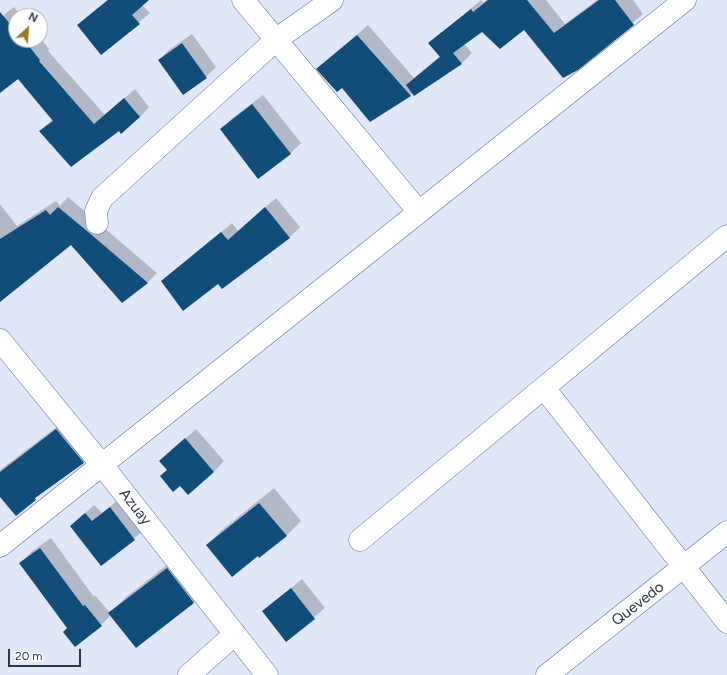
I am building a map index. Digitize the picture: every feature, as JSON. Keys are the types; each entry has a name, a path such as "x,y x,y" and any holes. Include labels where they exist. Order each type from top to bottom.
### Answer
{"street":[{"path":"243,0 277,39 419,212"},
{"path":"97,223 96,211 102,198 277,39 332,0"},
{"path":"0,546 685,0"},
{"path":"360,540 727,236"},
{"name":"Azuay","path":"0,340 102,466 267,675"},
{"path":"544,388 683,568 727,622"},
{"name":"Quevedo","path":"547,675 727,532"},
{"path":"189,675 235,634"}],"building":[{"path":"108,0 149,0 132,15 140,24 101,55 77,25"},
{"path":"488,0 527,0 554,33 599,0 615,0 634,25 578,70 563,78 524,30 500,49 482,32 453,53 462,64 414,96 406,85 440,57 428,43 471,9 473,12"},
{"path":"0,12 8,22 8,48 30,48 40,60 39,61 94,124 124,98 140,117 121,134 119,131 71,167 39,131 53,121 18,79 0,93"},
{"path":"357,35 411,96 370,122 342,88 337,92 316,69"},
{"path":"182,43 207,78 183,95 158,60"},
{"path":"252,104 291,154 258,179 220,129"},
{"path":"58,207 148,283 122,303 71,245 0,302 0,239 46,210 50,215"},
{"path":"265,207 290,238 222,289 218,284 183,311 161,281 221,232 228,240"},
{"path":"56,429 84,463 35,498 36,500 16,516 0,497 0,472"},
{"path":"185,438 214,472 188,495 180,486 173,492 160,476 167,470 159,461"},
{"path":"259,503 287,536 259,558 258,556 232,577 206,545"},
{"path":"110,507 135,540 101,566 70,526 85,513 92,521"},
{"path":"40,548 83,606 85,605 102,626 75,647 63,632 67,628 19,563"},
{"path":"167,568 194,603 136,648 108,613"},
{"path":"291,588 315,619 286,642 262,611"}]}
